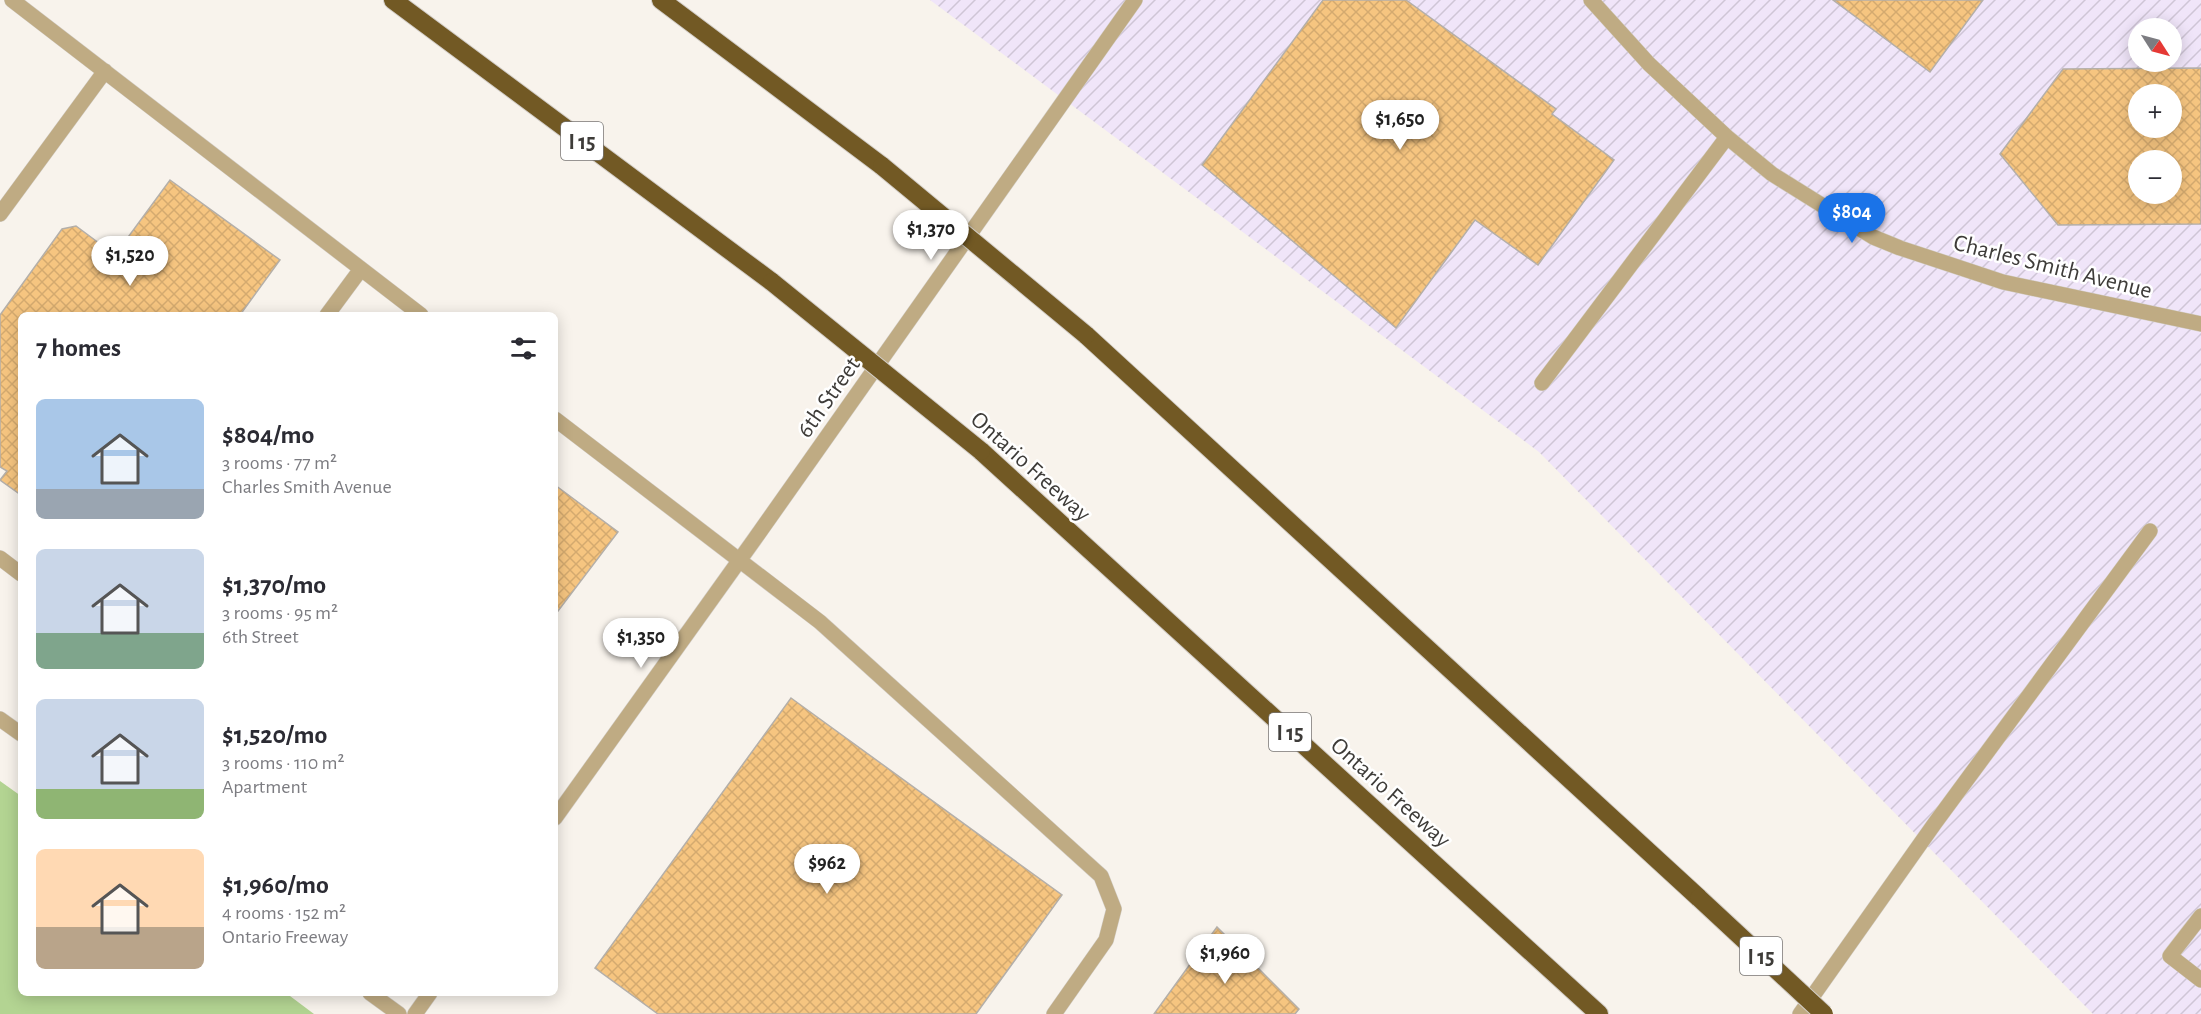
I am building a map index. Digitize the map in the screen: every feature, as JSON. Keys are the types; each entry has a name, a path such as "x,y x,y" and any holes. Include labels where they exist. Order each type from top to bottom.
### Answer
{"highway":[{"name":"Ontario Freeway","path":"393,0 772,282 981,451 1599,1014"},
{"name":"I 15","path":"661,0 882,166 1086,335 1824,1014"}],"street":[{"path":"12,0 417,312"},
{"name":"6th Street","path":"558,814 1135,0"},
{"name":"Charles Smith Avenue","path":"1591,0 1649,64 1772,174 1873,237 1900,249 2003,282 2201,324"},
{"path":"0,214 105,71"},
{"path":"1542,383 1727,136"},
{"path":"329,312 361,269"},
{"path":"558,421 820,622 1101,876 1114,909 1106,940 1054,1014"},
{"path":"1800,1014 1935,823 2150,531"},
{"path":"0,558 18,572"},
{"path":"0,719 18,732"},
{"path":"2201,916 2170,956 2201,980"},
{"path":"374,996 399,1014"},
{"path":"415,1014 428,996"}],"shaded area":[{"path":"930,0 2201,0 2201,1014 2093,1014 1539,452"}],"green space":[{"path":"0,781 18,794 18,996 290,996 314,1014 0,1014"}],"building":[{"path":"1323,0 1406,0 1556,109 1552,114 1614,160 1538,265 1475,220 1396,328 1202,165"},
{"path":"1833,0 1983,0 1930,72"},
{"path":"2182,68 2201,68 2201,224 2058,225 2000,154 2063,69 2128,69 2128,72 2182,72"},
{"path":"170,180 280,260 242,312 18,312 18,493 0,480 7,471 0,467 0,315 62,229 76,226 115,255"},
{"path":"558,487 618,532 558,611"},
{"path":"791,698 1062,895 976,1014 658,1014 595,968"},
{"path":"1217,927 1299,1009 1295,1014 1154,1014"}]}
